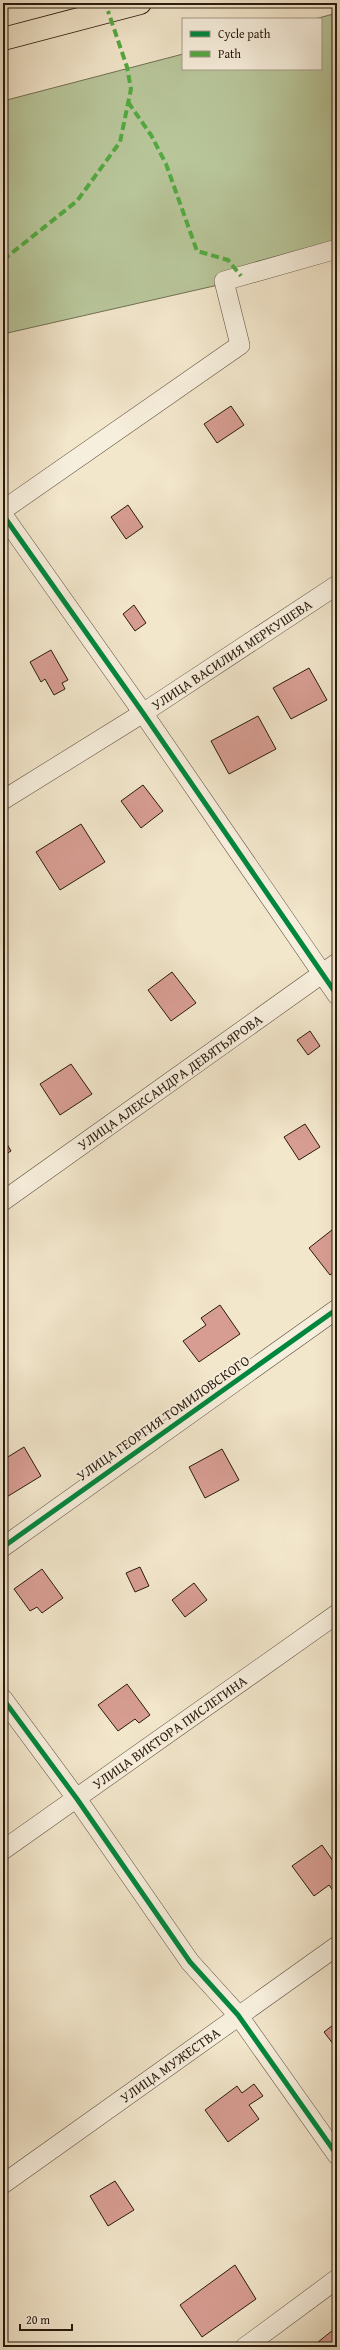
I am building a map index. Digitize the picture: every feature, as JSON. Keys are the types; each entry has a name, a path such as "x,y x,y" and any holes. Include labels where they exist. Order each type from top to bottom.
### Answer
{"main road":[{"path":"3,39 140,3"}],"street":[{"path":"3,510 240,345 224,281 337,249"},
{"path":"3,515 143,713 329,969 337,996"},
{"name":"УЛИЦА ВАСИЛИЯ МЕРКУШЕВА","path":"3,800 143,713 337,585"},
{"name":"УЛИЦА АЛЕКСАНДРА ДЕВЯТЬЯРОВА","path":"3,1202 329,969"},
{"name":"УЛИЦА ГЕОРГИЯ ТОМИЛОВСКОГО","path":"3,1547 337,1310"},
{"name":"УЛИЦА ВИКТОРА ПИСЛЕГИНА","path":"3,1850 337,1614"},
{"path":"3,1699 77,1799 190,1962 238,2015 337,2154"},
{"name":"УЛИЦА МУЖЕСТВА","path":"3,2184 238,2015 337,1946"},
{"path":"245,2347 337,2279"}],"green space":[{"path":"337,13 337,258 3,334 3,101 182,54 182,70 322,70 322,18 319,18"}],"building":[{"path":"231,406 244,425 217,443 204,424"},
{"path":"128,505 143,527 126,539 111,517"},
{"path":"134,605 146,623 135,631 123,614"},
{"path":"51,650 68,680 62,683 65,689 54,695 45,679 41,682 30,662"},
{"path":"309,668 327,700 291,719 273,688"},
{"path":"258,716 276,749 229,774 211,741"},
{"path":"143,785 163,811 141,828 121,801"},
{"path":"81,824 105,862 60,890 36,852"},
{"path":"172,972 196,1003 171,1021 148,990"},
{"path":"310,1031 320,1046 308,1055 297,1040"},
{"path":"71,1064 92,1094 60,1115 40,1084"},
{"path":"305,1124 320,1147 299,1160 284,1137"},
{"path":"3,1137 11,1151 3,1156"},
{"path":"337,1226 337,1270 330,1275 309,1248"},
{"path":"220,1305 240,1334 199,1362 183,1341 206,1325 201,1318"},
{"path":"337,1365 337,1374 333,1368"},
{"path":"24,1447 41,1476 5,1498 3,1495 3,1460"},
{"path":"222,1449 239,1480 205,1498 189,1467"},
{"path":"140,1567 149,1586 135,1592 126,1573"},
{"path":"42,1569 63,1598 42,1613 37,1607 30,1611 14,1589"},
{"path":"194,1583 207,1600 185,1617 172,1600"},
{"path":"127,1684 150,1715 139,1723 135,1719 118,1731 98,1705"},
{"path":"322,1845 333,1861 337,1858 337,1896 329,1885 314,1896 292,1866"},
{"path":"337,2022 337,2049 324,2032"},
{"path":"254,2084 263,2096 249,2105 259,2119 228,2142 205,2110 237,2086 242,2093"},
{"path":"115,2181 134,2210 108,2226 90,2196"},
{"path":"235,2265 256,2299 202,2337 180,2305"},
{"path":"333,2330 337,2336 337,2347 312,2347"}],"marked path":[{"path":"3,260 77,201 120,142 131,89 127,67 108,11"},
{"path":"128,102 151,135 166,164 197,251 228,260 241,276"}],"cycle path":[{"path":"3,515 143,713 337,995"},
{"path":"3,1547 337,1309"},
{"path":"3,1699 77,1799 190,1962 238,2015 337,2155"}]}
